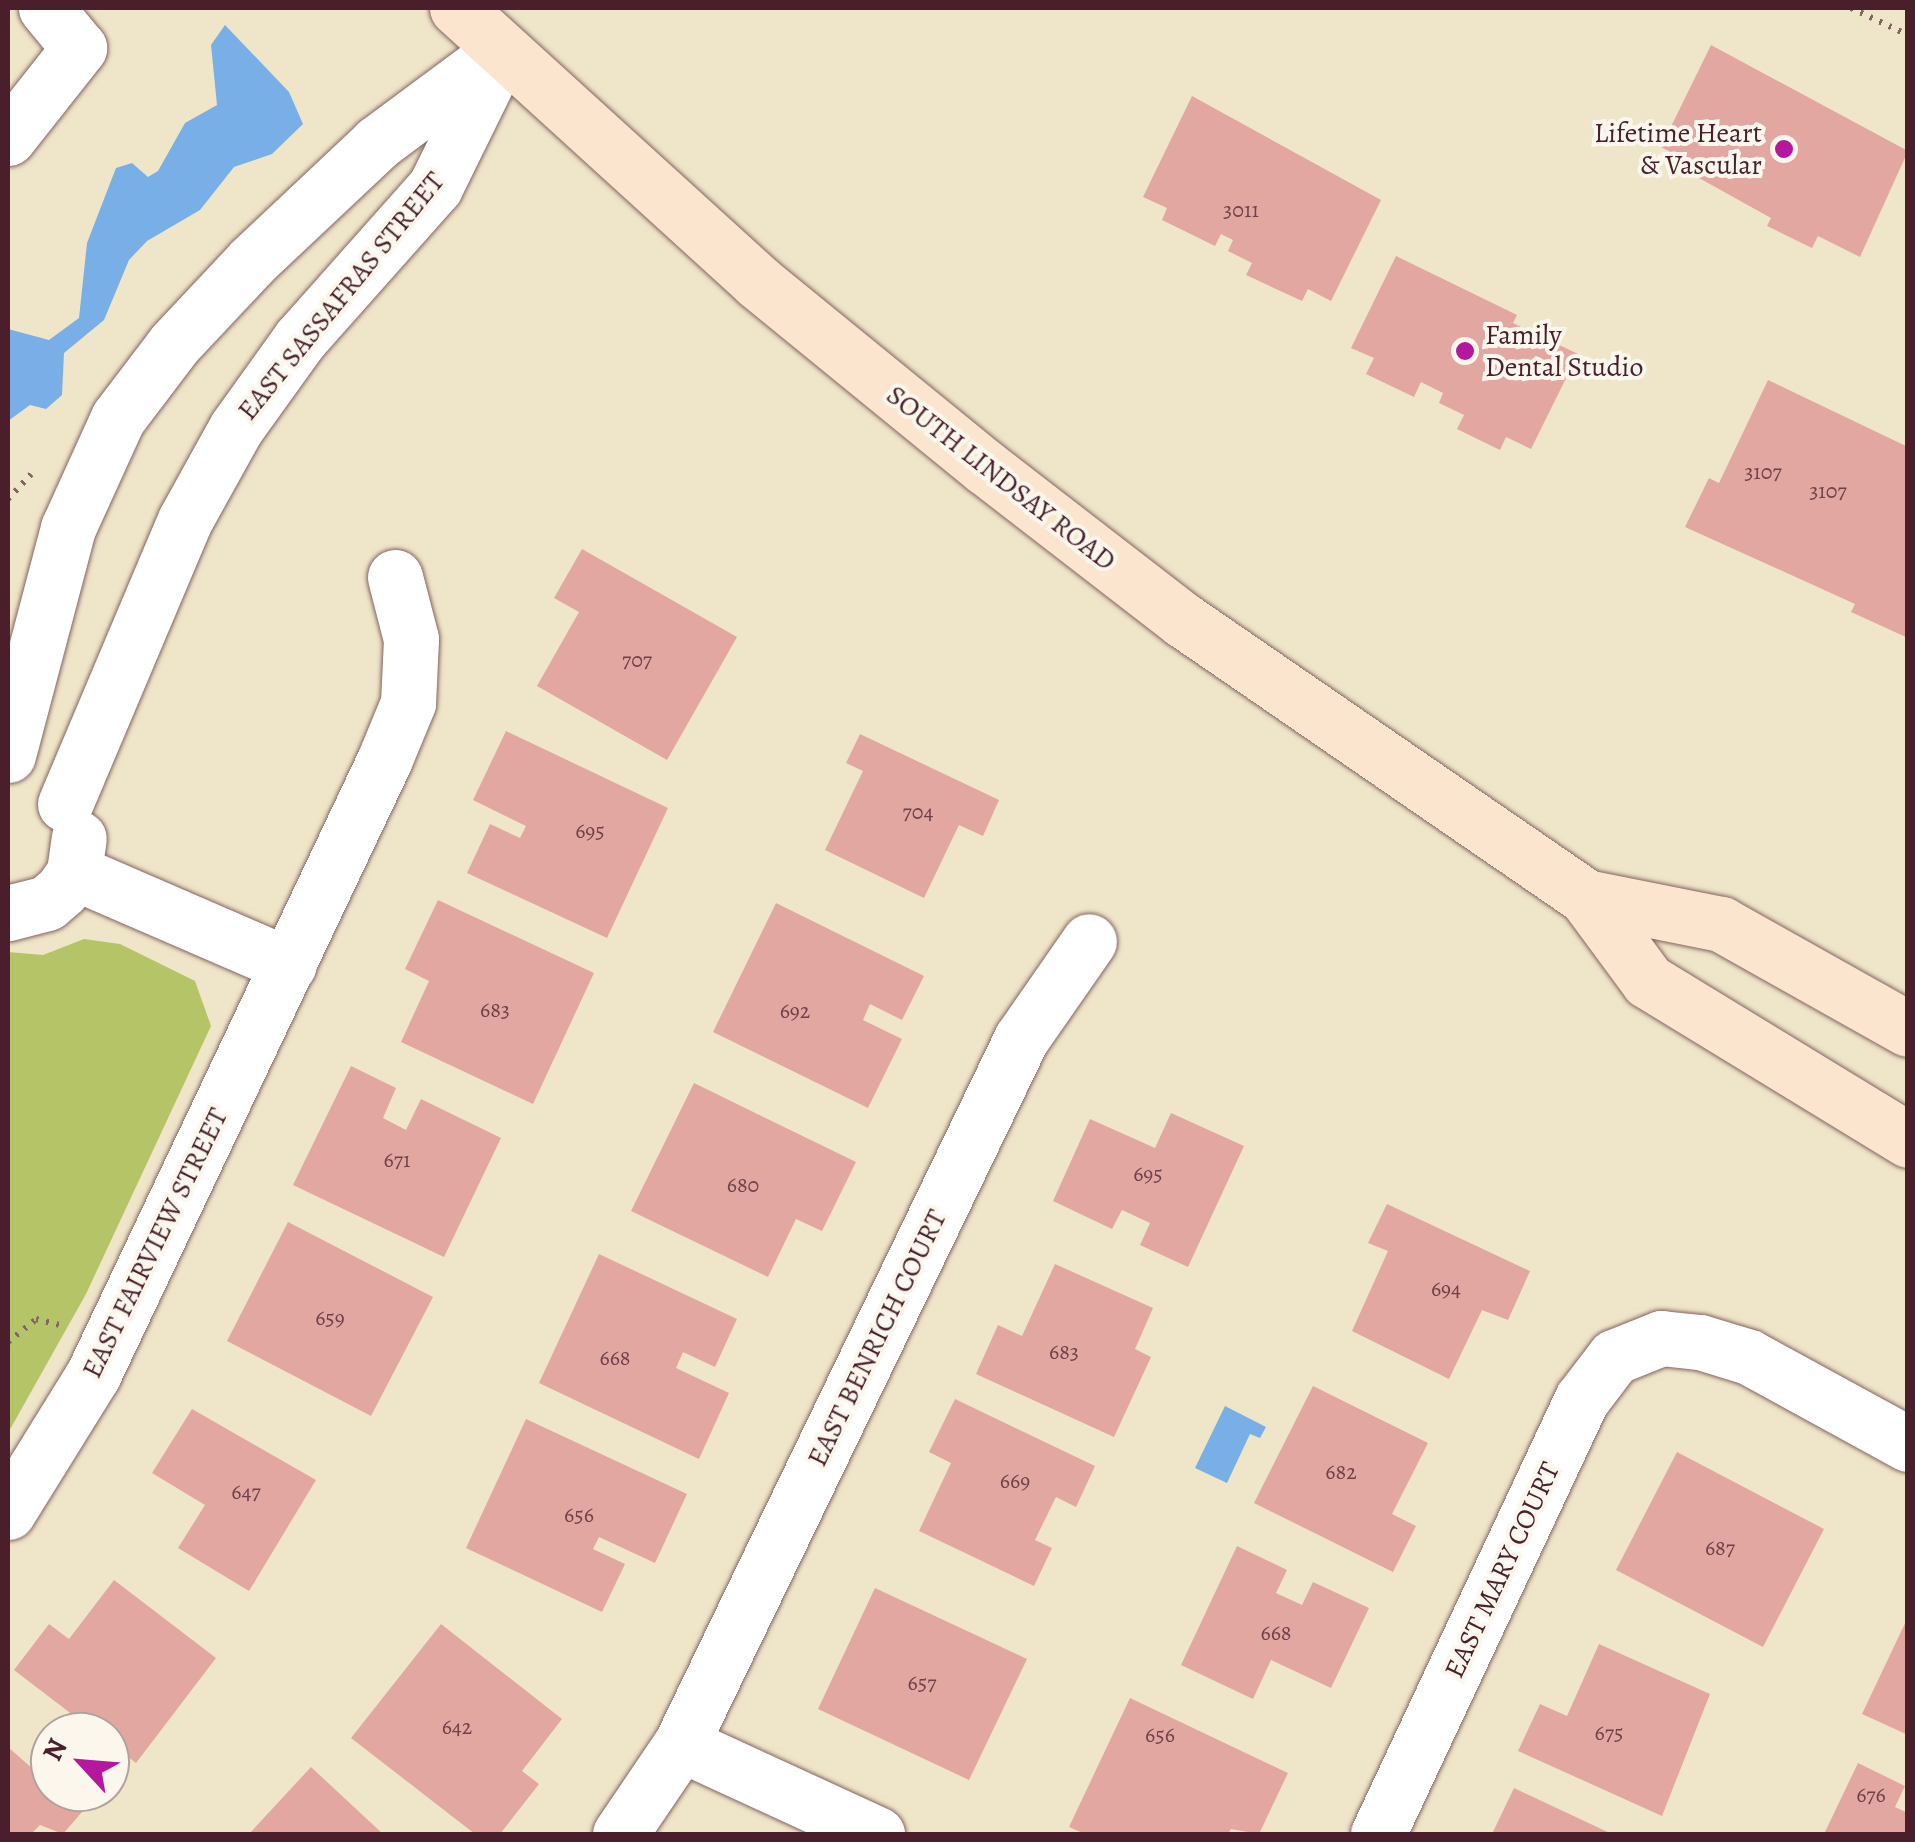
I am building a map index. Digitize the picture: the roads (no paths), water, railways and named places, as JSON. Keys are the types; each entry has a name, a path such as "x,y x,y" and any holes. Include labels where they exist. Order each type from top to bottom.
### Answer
{"main road":[{"name":"SOUTH LINDSAY ROAD","path":"457,8 758,282 986,468 1183,620 1586,898 1648,981 1908,1140"},
{"name":"SOUTH LINDSAY ROAD","path":"1586,898 1721,924 1908,1028"}],"street":[{"path":"8,138 62,28"},
{"path":"8,755 68,528 118,418 175,343 252,261 377,143 502,51"},
{"name":"EAST SASSAFRAS STREET","path":"65,804 184,520 236,428 300,339 435,187 502,51"},
{"name":"EAST FAIRVIEW STREET","path":"8,1512 93,1375 408,703 411,638 396,577"},
{"path":"8,779 37,783 65,804 79,837 74,872 47,903 8,913"},
{"path":"74,872 288,965"},
{"name":"EAST BENRICH COURT","path":"620,1834 681,1744 1022,1039 1089,941"},
{"name":"EAST MARY COURT","path":"1378,1834 1582,1399 1614,1357 1661,1338 1700,1342 1749,1357 1908,1444"},
{"path":"681,1744 877,1834"}],"water":[{"path":"225,25 289,92 303,124 272,154 234,167 200,210 147,241 129,260 104,320 64,353 62,395 46,409 30,405 8,421 8,329 49,340 79,318 87,243 116,168 132,163 148,177 158,171 185,123 217,105 211,45"},
{"path":"1225,1406 1266,1427 1260,1438 1250,1434 1227,1483 1195,1468"}],"place":[{"name":"Lifetime Heart & Vascular","path":"1784,149"},
{"name":"Family Dental Studio","path":"1465,351"}]}
